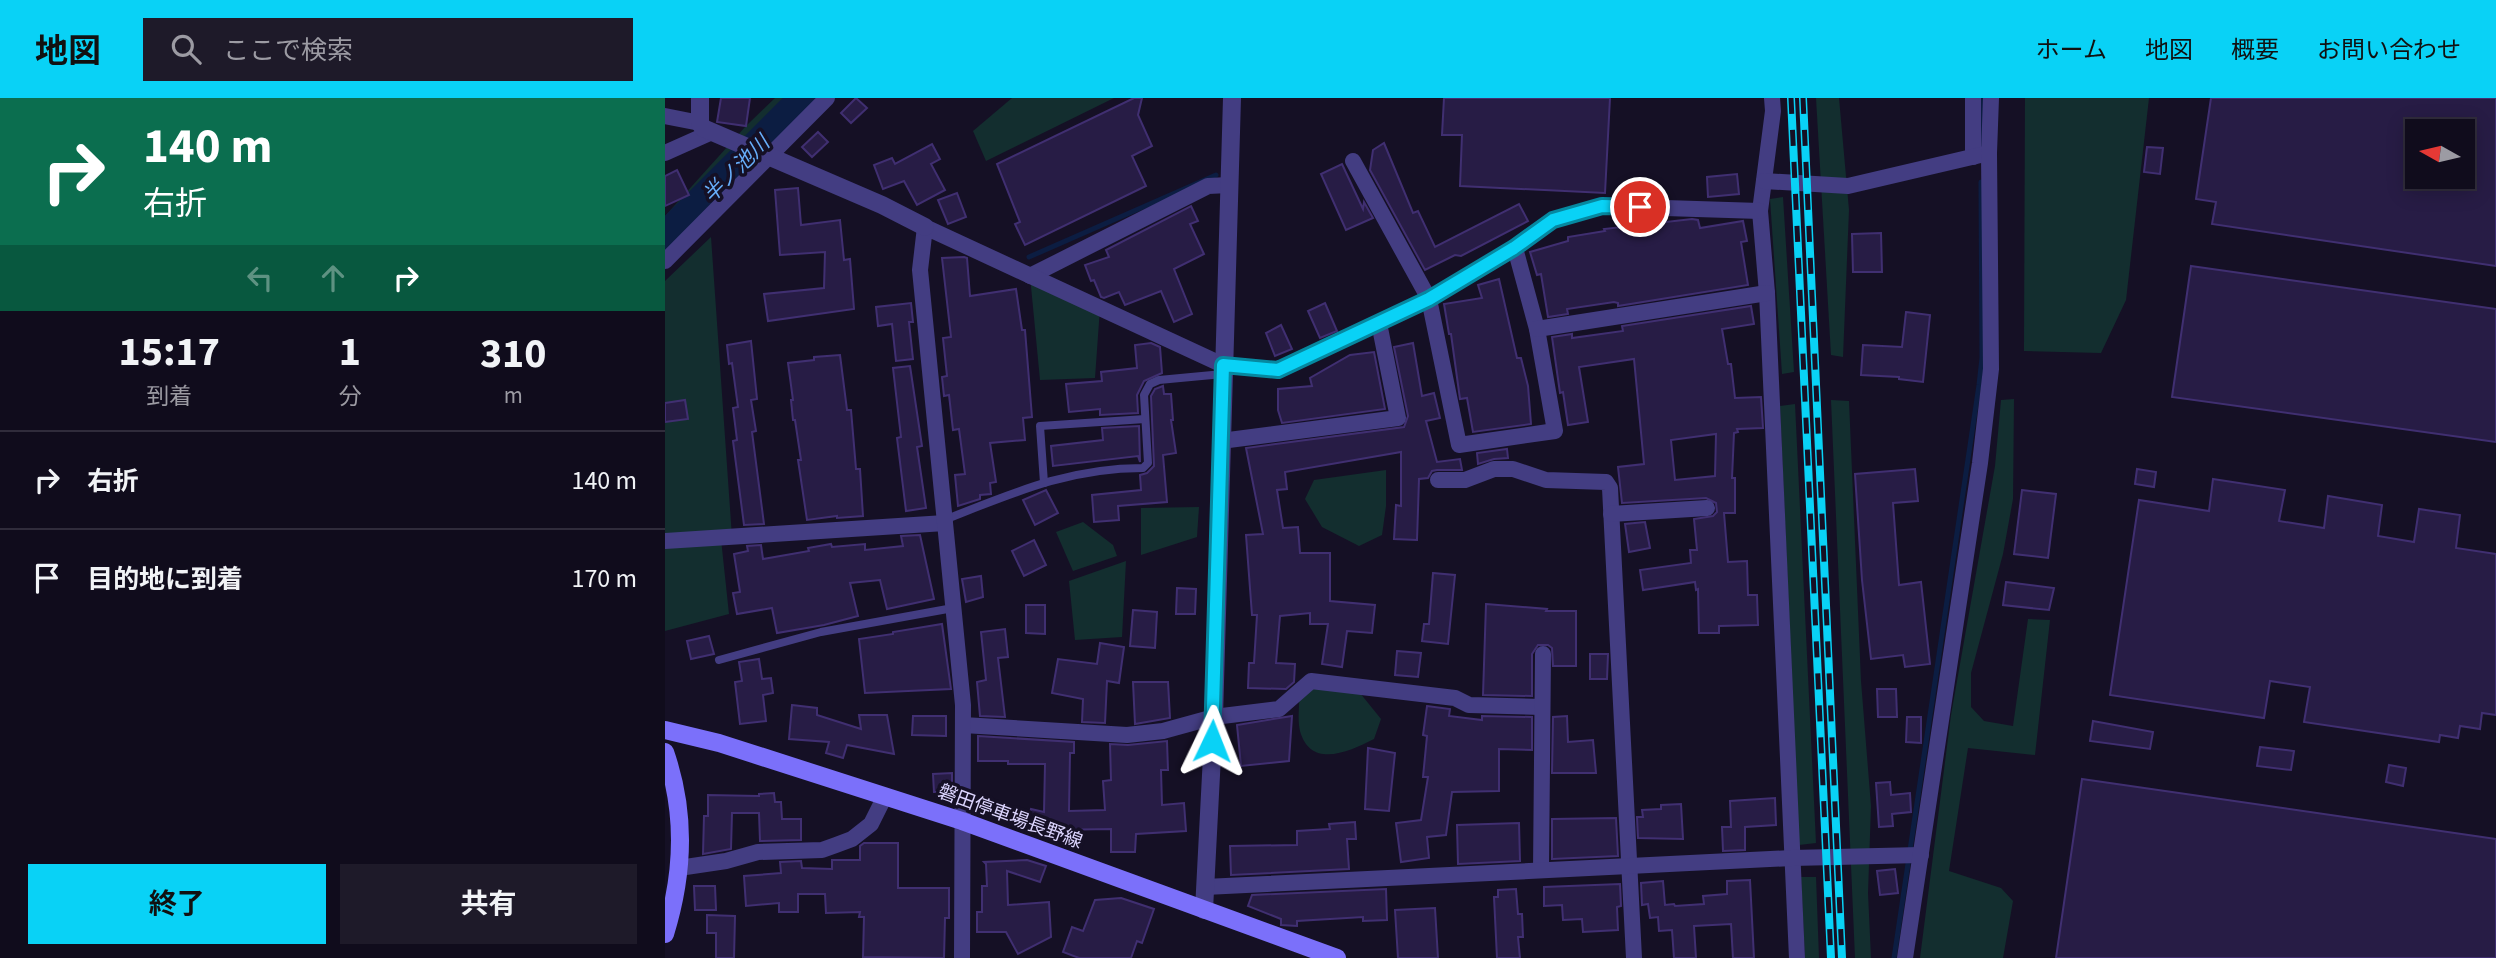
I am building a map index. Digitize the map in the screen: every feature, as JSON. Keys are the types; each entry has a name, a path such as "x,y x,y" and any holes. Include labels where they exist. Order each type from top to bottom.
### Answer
{"main road":[{"name":"磐田停車場長野線","path":"665,730 719,743 962,821 1337,958"},
{"path":"665,752 681,828 679,868 665,934"}],"street":[{"path":"700,98 706,127"},
{"path":"665,261 827,98"},
{"path":"1204,910 1214,717 1232,98"},
{"path":"1772,98 1773,111 1760,211 1797,958"},
{"path":"1905,958 1991,369 1981,155 1973,98"},
{"path":"1981,155 1991,98"},
{"path":"665,116 706,127 882,205 1223,370 1278,370 1429,299 1514,248 1553,220 1602,206 1760,211"},
{"path":"665,153 706,127"},
{"path":"1764,181 1848,186 1981,155"},
{"path":"1353,161 1429,299 1459,445 1555,431 1537,329 1514,248"},
{"path":"1030,276 1208,186 1229,185"},
{"path":"925,228 920,270 963,725 962,958"},
{"path":"1537,329 1766,293"},
{"path":"1221,441 1398,418 1379,323"},
{"path":"1437,480 1465,480 1495,469 1513,469 1546,480 1606,482 1610,488 1634,958"},
{"path":"1611,514 1707,508"},
{"path":"665,541 945,522"},
{"path":"1541,870 1543,654"},
{"path":"963,725 1127,735 1163,731 1214,717 1279,709 1311,681 1455,698 1469,705 1542,707"},
{"path":"679,868 726,861 758,852 829,848 852,839 871,824 885,796"},
{"path":"1205,887 1792,858 1921,855"}],"lane":[{"path":"945,522 1019,490 1044,483 1097,469 1143,468 1148,463 1144,395 1150,384 1159,380 1223,370"},
{"path":"1044,483 1040,426 1145,419"},
{"path":"719,660 821,632 953,608"}],"green space":[{"path":"775,98 825,98 665,255 665,216 746,126"},
{"path":"1012,98 1114,98 986,161 973,131"},
{"path":"1816,98 1839,98 1849,210 1843,357 1831,355"},
{"path":"2025,98 2149,98 2126,300 2101,353 2024,351"},
{"path":"1783,197 1794,372 1782,374 1770,199"},
{"path":"711,237 732,537 721,539 729,614 665,631 665,281"},
{"path":"1030,276 1100,308 1095,378 1040,380"},
{"path":"2014,399 2013,499 2003,554 1971,673 1971,707 1984,721 2013,726 2028,619 2050,620 2035,755 1968,748 1949,871 2001,888 2013,901 2003,958 1920,958 1951,715 1995,466 2001,400"},
{"path":"1831,400 1849,401 1861,681 1871,806 1868,893 1871,958 1855,958"},
{"path":"1795,404 1816,843 1799,845 1780,406"},
{"path":"1386,470 1386,506 1382,535 1359,546 1322,527 1305,499 1314,480"},
{"path":"1199,507 1197,537 1141,555 1141,508"},
{"path":"1083,522 1113,545 1117,556 1073,571 1056,532"},
{"path":"1126,561 1122,637 1075,640 1069,581"},
{"path":"1317,682 1360,693 1381,719 1374,739 1332,754 1322,754 1305,743 1299,726 1299,692"},
{"path":"1801,877 1816,877 1819,958 1805,958"}],"building":[{"path":"721,98 750,98 746,126 717,122"},
{"path":"856,98 867,108 851,123 841,113"},
{"path":"1134,98 1142,98 1138,115 1152,146 1132,156 1146,186 1025,245 1015,224 1020,222 997,164"},
{"path":"1444,98 1610,98 1605,193 1460,186 1462,135 1442,135"},
{"path":"2211,98 2496,98 2496,266 2212,224 2216,202 2196,199"},
{"path":"818,132 828,142 812,157 802,147"},
{"path":"1384,143 1413,213 1418,211 1435,247 1519,204 1528,221 1461,256 1455,255 1425,270 1370,170 1373,150"},
{"path":"932,144 940,159 931,164 945,190 917,205 904,181 883,189 874,165 892,158 895,164"},
{"path":"2147,147 2163,148 2160,174 2144,172"},
{"path":"1342,164 1363,209 1364,202 1373,218 1346,230 1321,174"},
{"path":"677,170 689,195 665,206 665,176"},
{"path":"1737,174 1739,194 1708,197 1707,177"},
{"path":"798,188 801,225 840,220 844,260 850,259 854,309 768,321 764,294 824,288 825,252 780,255 775,190"},
{"path":"957,193 966,217 948,224 938,200"},
{"path":"1191,206 1198,221 1190,224 1204,254 1174,269 1192,314 1174,322 1161,291 1125,305 1119,292 1101,297 1085,265 1109,257 1106,250"},
{"path":"1698,220 1700,228 1743,221 1747,241 1741,242 1748,285 1618,306 1618,303 1614,302 1567,309 1568,314 1548,317 1541,274 1537,275 1530,252 1568,241 1568,237 1605,231 1604,229"},
{"path":"1881,233 1882,272 1853,272 1852,234"},
{"path":"942,258 967,258 970,296 1016,289 1022,330 1025,330 1032,417 1023,418 1025,440 990,443 996,482 990,483 991,494 980,495 980,499 958,506 955,475 965,474 959,429 953,430 949,395 944,396 942,377 947,376 943,338 951,337"},
{"path":"2191,266 2496,309 2496,442 2172,397"},
{"path":"1499,279 1517,358 1521,358 1528,386 1531,424 1473,432 1467,398 1460,399 1444,304 1482,298 1478,285"},
{"path":"911,303 913,322 909,322 913,359 896,361 892,324 878,326 876,307"},
{"path":"1325,303 1337,331 1320,338 1308,311"},
{"path":"1751,306 1754,324 1722,329 1728,364 1731,364 1735,398 1761,397 1763,428 1737,429 1738,432 1734,433 1732,478 1735,478 1735,513 1724,513 1728,562 1747,561 1748,595 1757,595 1758,625 1719,626 1719,633 1699,633 1698,589 1696,590 1695,582 1643,590 1640,570 1691,563 1690,550 1697,550 1694,519 1713,516 1717,512 1716,503 1706,498 1622,503 1618,467 1644,464 1634,359 1579,367 1588,422 1568,425 1563,392 1560,393 1552,337 1572,334 1572,338 1623,331 1622,326","holes":["1716,434 1715,476 1675,480 1671,440"]},
{"path":"1906,312 1930,315 1923,382 1899,377 1861,375 1863,345 1902,347"},
{"path":"1281,325 1292,349 1275,356 1266,333"},
{"path":"751,341 757,399 751,400 756,431 752,432 764,524 744,525 733,441 737,440 733,408 738,407 727,345"},
{"path":"1151,343 1160,347 1162,373 1144,381 1137,395 1138,413 1100,415 1100,409 1069,412 1066,384 1102,381 1101,372 1137,368 1135,345"},
{"path":"1413,343 1422,396 1434,393 1440,418 1426,421 1437,462 1460,459 1462,470 1432,471 1428,478 1419,479 1417,540 1394,539 1396,505 1401,506 1401,452 1285,472 1287,489 1277,490 1283,528 1298,527 1300,553 1330,553 1330,601 1375,605 1372,633 1347,631 1342,667 1322,664 1328,624 1310,624 1310,613 1280,616 1276,663 1295,664 1294,682 1286,689 1248,688 1249,663 1254,663 1257,615 1252,615 1246,535 1263,534 1246,448 1404,427 1408,416 1394,347"},
{"path":"1374,352 1385,409 1282,423 1278,410 1278,389 1312,386 1310,378 1350,355"},
{"path":"840,355 847,410 851,410 856,469 860,469 863,516 807,520 788,363"},
{"path":"910,366 922,446 917,447 926,508 906,511 897,438 901,437 893,368"},
{"path":"1163,386 1164,394 1171,394 1171,420 1176,453 1163,455 1167,502 1118,506 1119,520 1094,522 1092,495 1141,490 1140,475 1147,473 1154,466 1151,396 1155,389"},
{"path":"685,400 688,419 665,422 665,403"},
{"path":"1139,426 1140,462 1138,456 1053,466 1051,446 1103,440 1102,428"},
{"path":"1507,449 1508,458 1478,464 1477,453"},
{"path":"1915,469 1918,501 1893,503 1899,585 1921,582 1930,664 1905,667 1903,655 1871,659 1862,580 1855,474"},
{"path":"2137,469 2156,472 2154,487 2135,484"},
{"path":"2213,479 2285,490 2279,521 2324,528 2328,496 2382,505 2378,536 2414,542 2419,509 2460,515 2456,548 2496,554 2496,715 2482,713 2480,729 2460,726 2458,738 2440,735 2439,742 2304,722 2310,687 2270,681 2264,718 2110,695 2139,500 2209,511"},
{"path":"1046,490 1058,513 1035,525 1023,500"},
{"path":"2022,490 2056,494 2048,558 2014,554"},
{"path":"1645,522 1650,548 1629,552 1625,524"},
{"path":"920,535 934,599 887,609 880,580 850,583 858,616 824,625 777,633 772,608 737,614 733,593 740,592 734,554 748,551 747,546 761,545 763,559 831,544 832,547 865,544 865,550 903,546 901,536"},
{"path":"1034,540 1046,565 1024,576 1012,551"},
{"path":"1433,573 1455,575 1448,644 1422,641 1424,624 1429,624"},
{"path":"981,576 983,597 966,602 962,579"},
{"path":"2006,582 2054,588 2049,610 2003,605"},
{"path":"1177,588 1196,589 1195,614 1176,614"},
{"path":"1486,604 1547,609 1546,611 1576,611 1576,666 1553,666 1552,648 1538,645 1532,654 1532,696 1483,695"},
{"path":"1026,605 1045,605 1045,634 1026,633"},
{"path":"1133,610 1157,612 1155,648 1130,646"},
{"path":"942,624 951,689 865,693 859,639"},
{"path":"1005,629 1008,657 998,658 1005,717 980,716 977,682 986,680 981,632"},
{"path":"709,636 714,654 691,659 687,641"},
{"path":"1100,643 1124,647 1119,683 1107,681 1105,723 1082,722 1083,699 1052,693 1058,659 1097,664"},
{"path":"1397,651 1421,653 1418,677 1395,675"},
{"path":"1590,654 1608,654 1607,679 1590,679"},
{"path":"759,659 762,679 771,678 773,693 763,695 766,721 740,724 735,682 742,681 739,662"},
{"path":"1133,682 1168,682 1170,718 1135,724"},
{"path":"1877,689 1896,689 1897,717 1878,717"},
{"path":"792,705 817,708 817,715 861,729 859,715 887,715 894,754 847,745 843,758 826,753 829,742 789,739"},
{"path":"1427,706 1450,709 1449,716 1482,720 1482,716 1532,717 1532,750 1499,749 1499,791 1452,792 1446,835 1427,837 1429,858 1401,862 1396,823 1421,820 1428,777 1423,777 1427,736 1423,735"},
{"path":"913,716 946,716 946,736 912,735"},
{"path":"1292,716 1289,761 1241,766 1237,725"},
{"path":"1567,716 1568,742 1593,740 1596,773 1552,773 1553,717"},
{"path":"1907,717 1921,717 1921,743 1906,742"},
{"path":"2093,721 2153,732 2150,749 2090,741"},
{"path":"978,736 1074,742 1074,753 1070,753 1069,811 1105,810 1103,781 1111,780 1110,744 1167,741 1168,770 1161,770 1162,805 1184,803 1186,831 1136,834 1135,852 1111,852 1111,829 1050,830 1049,836 1026,831 1031,809 1044,812 1045,764 978,761"},
{"path":"2260,747 2294,751 2291,770 2257,766"},
{"path":"1368,748 1395,753 1389,811 1365,809"},
{"path":"2389,765 2406,768 2403,786 2386,782"},
{"path":"952,773 952,792 934,792 933,774"},
{"path":"2082,779 2496,839 2496,958 2056,958"},
{"path":"1890,782 1891,795 1910,793 1911,812 1892,814 1893,826 1879,827 1876,783"},
{"path":"774,793 775,802 781,802 782,819 801,819 801,840 760,841 759,813 732,813 731,849 703,854 704,816 708,816 708,795 759,796"},
{"path":"1775,798 1776,825 1745,827 1745,850 1723,851 1722,827 1731,827 1730,801"},
{"path":"1681,804 1683,839 1638,838 1637,817 1643,817 1642,810"},
{"path":"1616,818 1618,856 1552,859 1552,819"},
{"path":"1355,822 1356,839 1347,839 1349,869 1231,875 1230,846 1297,845 1297,831 1330,829 1329,824"},
{"path":"1519,823 1520,861 1458,864 1457,825"},
{"path":"864,843 898,843 898,888 949,888 949,918 945,918 944,958 863,957 864,917 859,917 860,912 826,913 825,894 798,894 798,912 779,912 779,903 746,906 744,876 781,873 780,862 801,861 802,868 832,869 832,860 860,860 860,846"},
{"path":"1027,860 1046,866 1040,882 1007,871 1008,905 1049,902 1051,937 1018,954 1006,932 977,932 977,912 982,912 982,886 987,886 984,862"},
{"path":"1895,869 1898,893 1880,895 1877,871"},
{"path":"1750,880 1754,958 1733,958 1731,924 1694,926 1696,958 1674,958 1672,930 1659,931 1658,917 1650,918 1648,904 1642,905 1641,883 1663,881 1665,905 1675,906 1704,904 1703,896 1727,894 1727,881"},
{"path":"1620,884 1618,930 1583,932 1582,919 1563,920 1562,905 1544,906 1544,887"},
{"path":"694,886 715,886 716,910 695,910"},
{"path":"1386,889 1387,920 1363,921 1363,917 1297,921 1297,926 1281,925 1281,919 1248,906 1252,895"},
{"path":"1516,889 1518,914 1522,914 1523,937 1518,937 1520,958 1497,958 1494,897 1498,897 1498,890"},
{"path":"1121,898 1154,909 1142,943 1137,941 1131,958 1079,958 1063,952 1072,927 1083,931 1095,900"},
{"path":"1435,908 1438,958 1398,958 1395,910"},
{"path":"707,915 735,916 734,958 716,958 716,933 707,933"}],"waterway":[{"name":"半ノ池川","path":"665,239 806,98"},
{"path":"1981,147 1982,98"},
{"path":"1029,257 1216,175"},
{"path":"1894,958 1979,385 1982,358 1981,182"}],"railway":[{"path":"1791,98 1831,958"},
{"path":"1803,98 1842,958"}],"route":[{"path":"1212,741 1223,365 1278,370 1429,299 1514,248 1553,220 1602,206 1640,207"}]}
